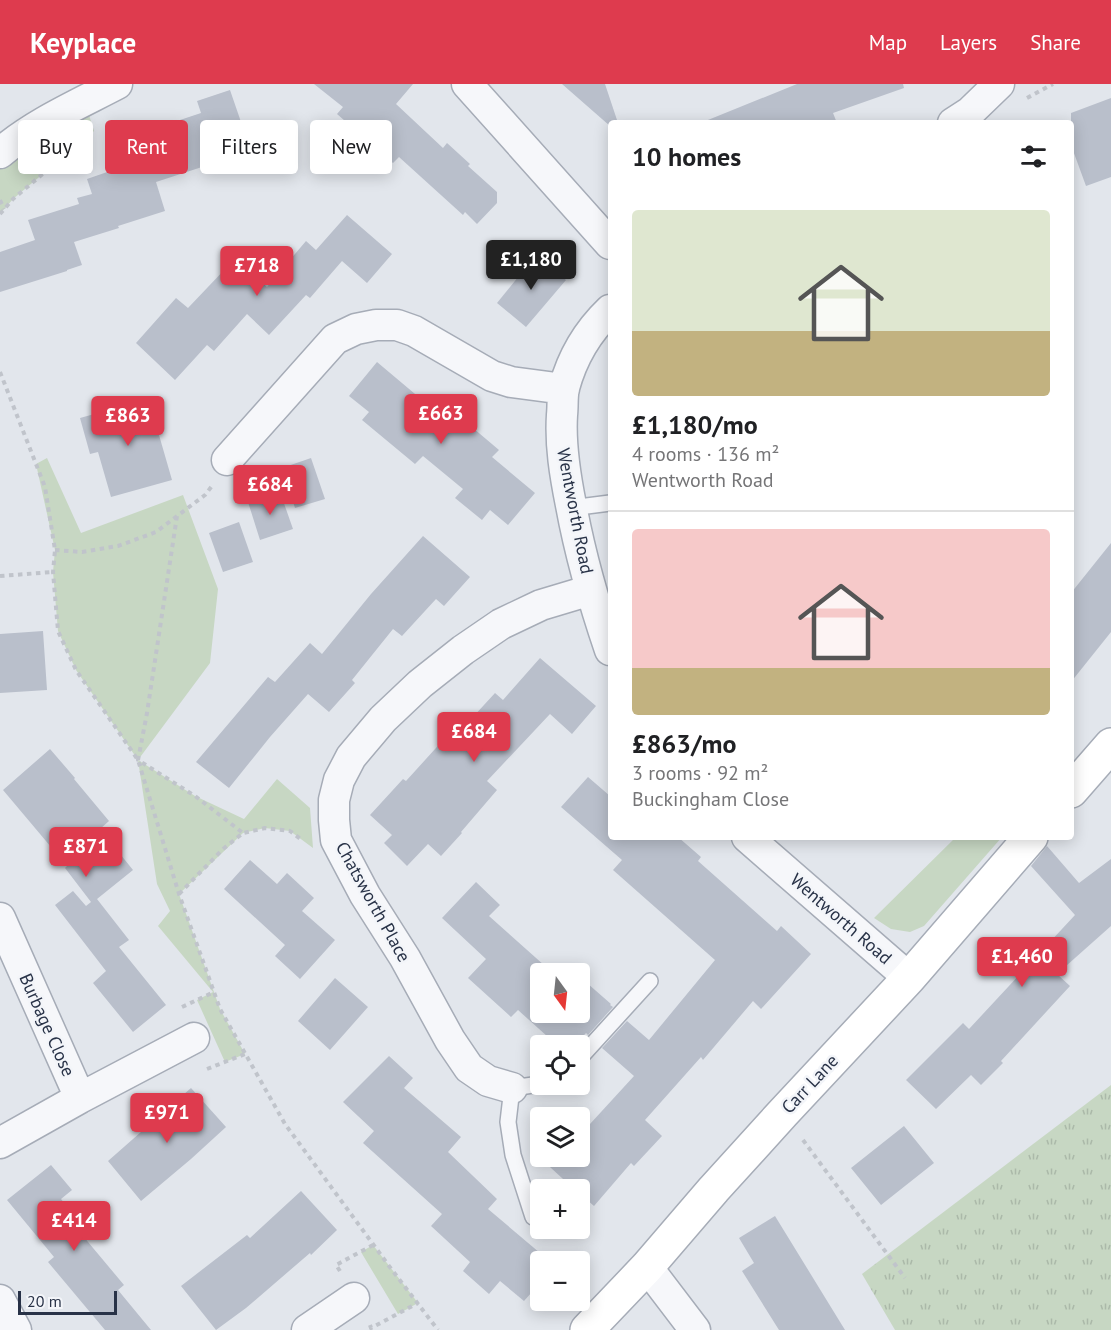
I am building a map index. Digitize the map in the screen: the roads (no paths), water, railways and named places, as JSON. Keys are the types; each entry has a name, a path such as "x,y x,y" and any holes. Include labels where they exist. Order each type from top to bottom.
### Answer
{"main road":[{"path":"1074,788 1111,745"},
{"name":"Carr Lane","path":"587,1330 647,1267 783,1113 909,978 1028,840"}],"street":[{"path":"0,153 45,121 117,84"},
{"path":"467,84 608,242"},
{"path":"957,120 970,112 999,84"},
{"name":"Wentworth Road","path":"608,312 585,340 574,362 564,389 561,428 564,469 576,531 608,644"},
{"path":"227,460 335,339 356,329 397,325 414,331 492,376 511,382 564,389"},
{"name":"Chatsworth Place","path":"526,1086 488,1081 469,1068 450,1040 405,958 365,895 336,840 334,800 339,780 351,757 383,719 429,677 501,624 541,605 591,590"},
{"name":"Wentworth Road","path":"750,840 909,978"},
{"name":"Burbage Close","path":"0,918 80,1098"},
{"path":"0,1143 194,1038"},
{"path":"647,1267 695,1330"},
{"path":"307,1330 354,1298"},
{"path":"0,1300 16,1330"}],"lane":[{"path":"571,508 608,503"},
{"path":"590,1047 650,981"},
{"path":"526,1086 508,1122 513,1155 530,1208"}]}
